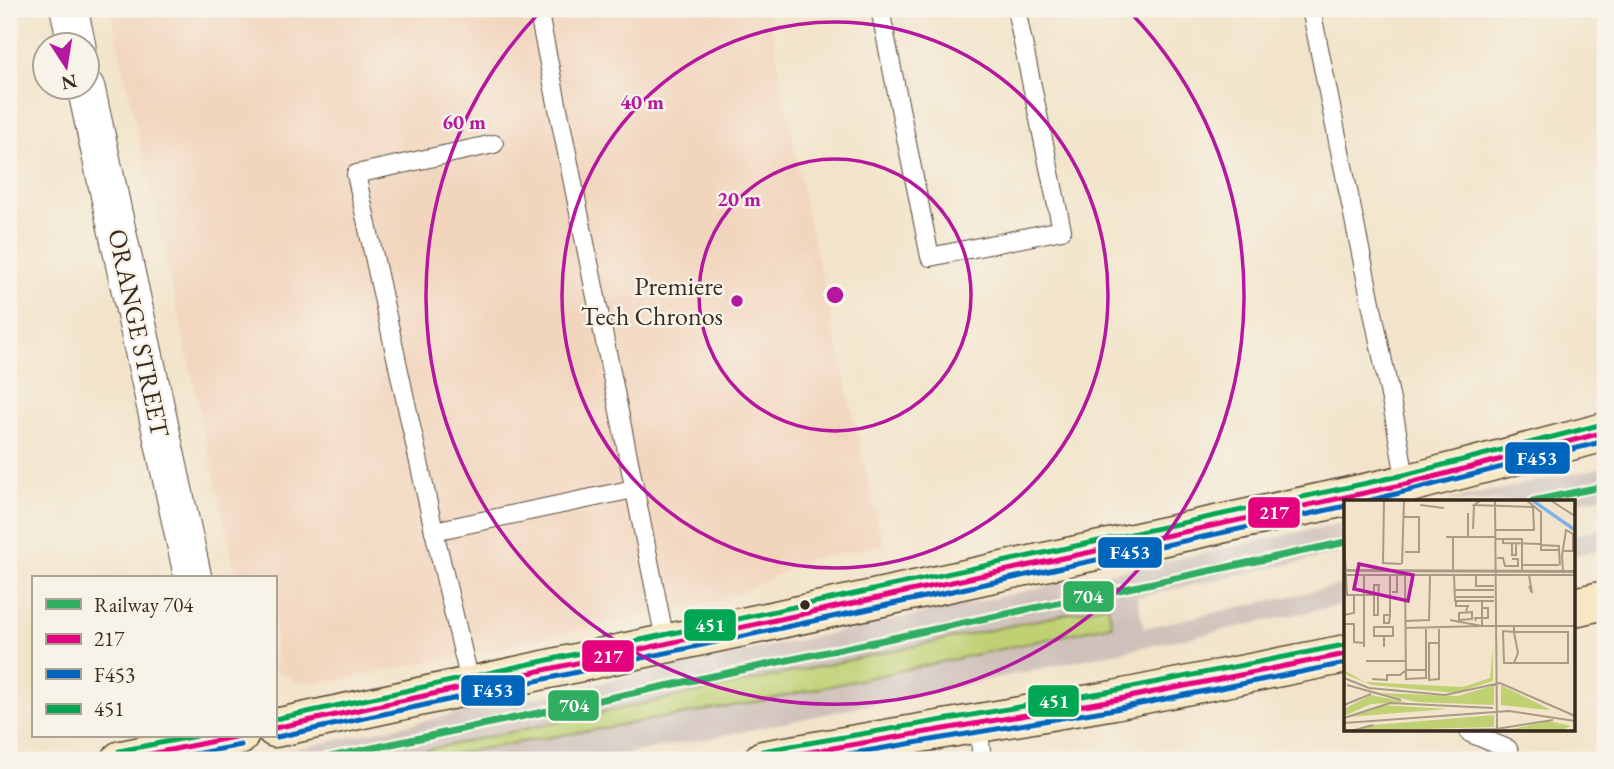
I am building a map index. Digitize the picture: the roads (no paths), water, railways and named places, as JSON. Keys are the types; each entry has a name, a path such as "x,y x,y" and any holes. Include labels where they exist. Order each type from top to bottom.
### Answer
{"main road":[{"path":"276,728 1406,484 1605,432"},
{"path":"1576,607 1605,600"},
{"path":"763,760 837,754 978,722 1140,695 1344,654"},
{"path":"121,760 226,738"}],"street":[{"path":"69,9 74,32"},
{"name":"ORANGE STREET","path":"89,102 192,576"}],"lane":[{"path":"538,9 666,645"},
{"path":"880,9 930,257 1062,230 1016,9"},
{"path":"1311,9 1406,484"},
{"path":"471,686 434,531 356,174 495,144"},
{"path":"434,531 634,489"},
{"path":"978,722 982,760"},
{"path":"1468,730 1508,749 1511,760"}],"rail line":[{"name":"704","path":"1538,500 1605,486"},
{"name":"704","path":"316,760 1344,542"}],"place":[{"name":"Premiere Tech Chronos","path":"737,301"}]}
